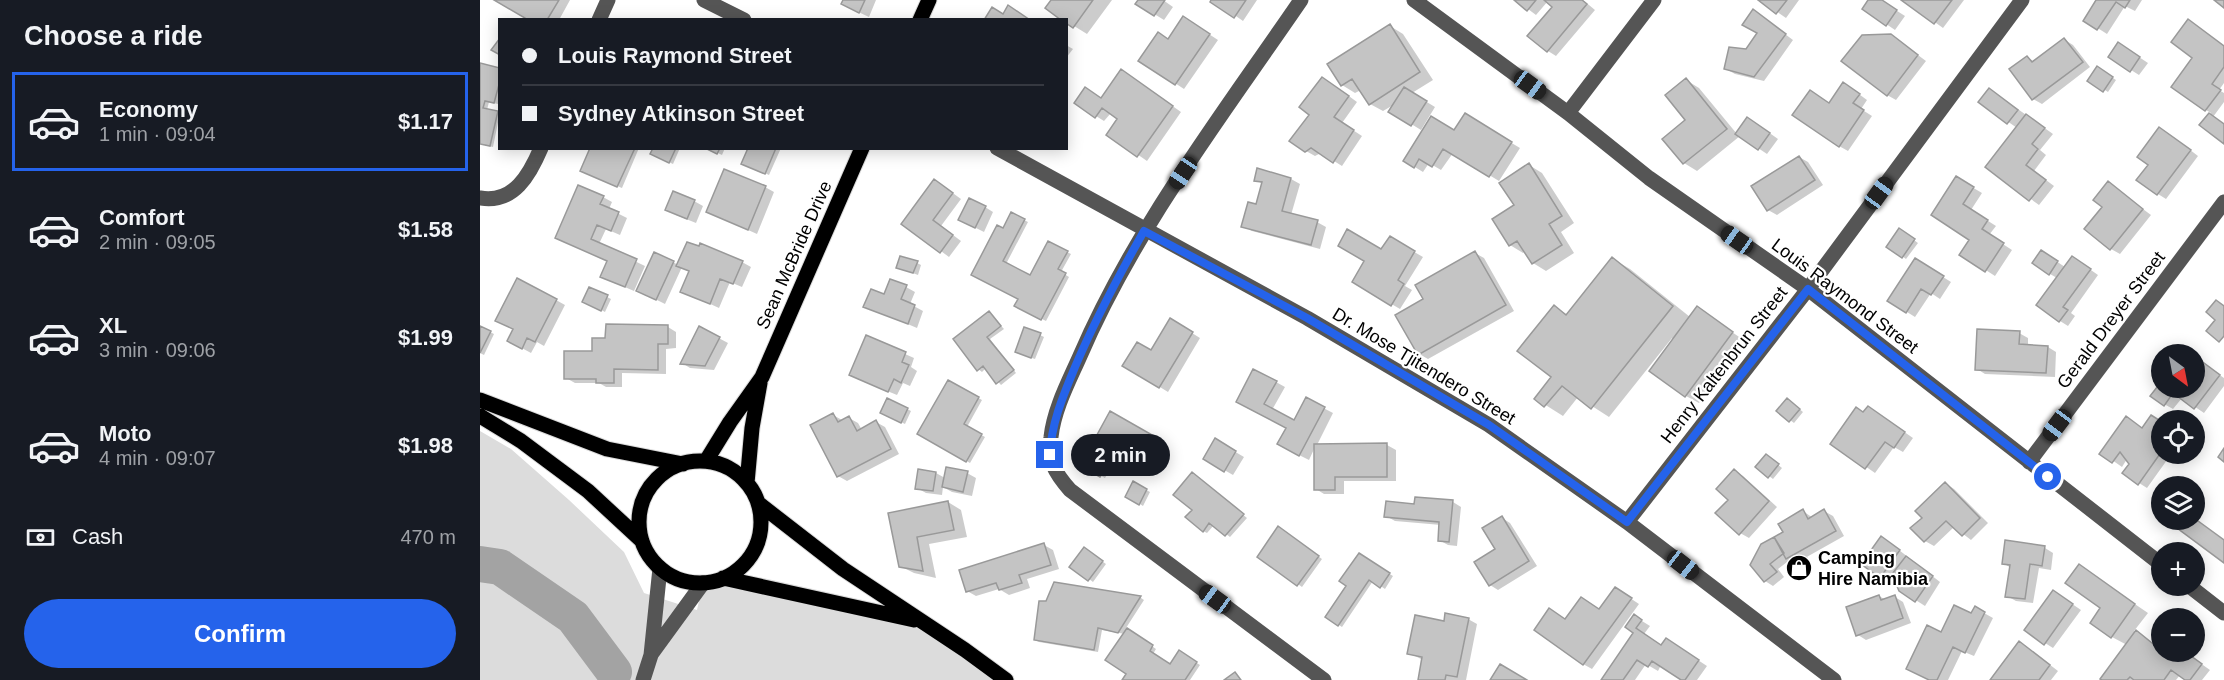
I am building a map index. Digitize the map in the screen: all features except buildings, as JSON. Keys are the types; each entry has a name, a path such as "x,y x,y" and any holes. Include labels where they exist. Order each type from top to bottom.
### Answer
{"main road":[{"path":"921,18 929,0"},
{"name":"Sean McBride Drive","path":"706,461 762,377 861,150"},
{"name":"Sean McBride Drive","path":"747,483 752,428 762,377"},
{"path":"480,400 607,449 683,464"},
{"path":"480,416 521,441 588,491 642,541"},
{"path":"706,461 728,468 747,483 758,503 761,525 755,548 742,566 723,578 703,583 680,579 660,568 652,560 642,541 639,522 642,503 651,486 666,472 683,464 706,461"},
{"path":"758,503 843,569 1006,680"},
{"path":"723,578 923,622"}],"street":[{"path":"600,18 608,0"},
{"path":"704,0 740,18"},
{"path":"1300,0 1144,231 1096,318 1063,395 1051,437 1050,455 1055,473 1087,504 1324,680"},
{"name":"Louis Raymond Street","path":"1414,0 1568,113 1649,178 1808,289 2151,556"},
{"path":"1568,113 1654,0"},
{"name":"Henry Kaltenbrun Street","path":"1627,522 1808,289 2022,0"},
{"path":"480,198 500,197 518,187 530,175 540,150"},
{"name":"Dr. Mose Tjitendero Street","path":"1001,150 1144,231 1307,318 1480,420 1627,522 1834,680"},
{"name":"Gerald Dreyer Street","path":"2029,462 2224,202"},
{"path":"643,680 651,655 660,568"},
{"path":"651,655 703,583"},
{"path":"2202,596 2224,613"}],"shaded area":[{"path":"480,431 511,449 624,552 644,593 697,610 703,583 723,578 923,622 1006,680 480,680"}],"waterway":[{"path":"480,564 500,567 573,617 614,672"}],"place":[{"name":"Camping Hire Namibia","path":"1799,568"}],"route":[{"path":"1050,455 1051,437 1063,395 1096,318 1144,231 1307,318 1489,425 1627,522 1808,289 2048,477"}]}
